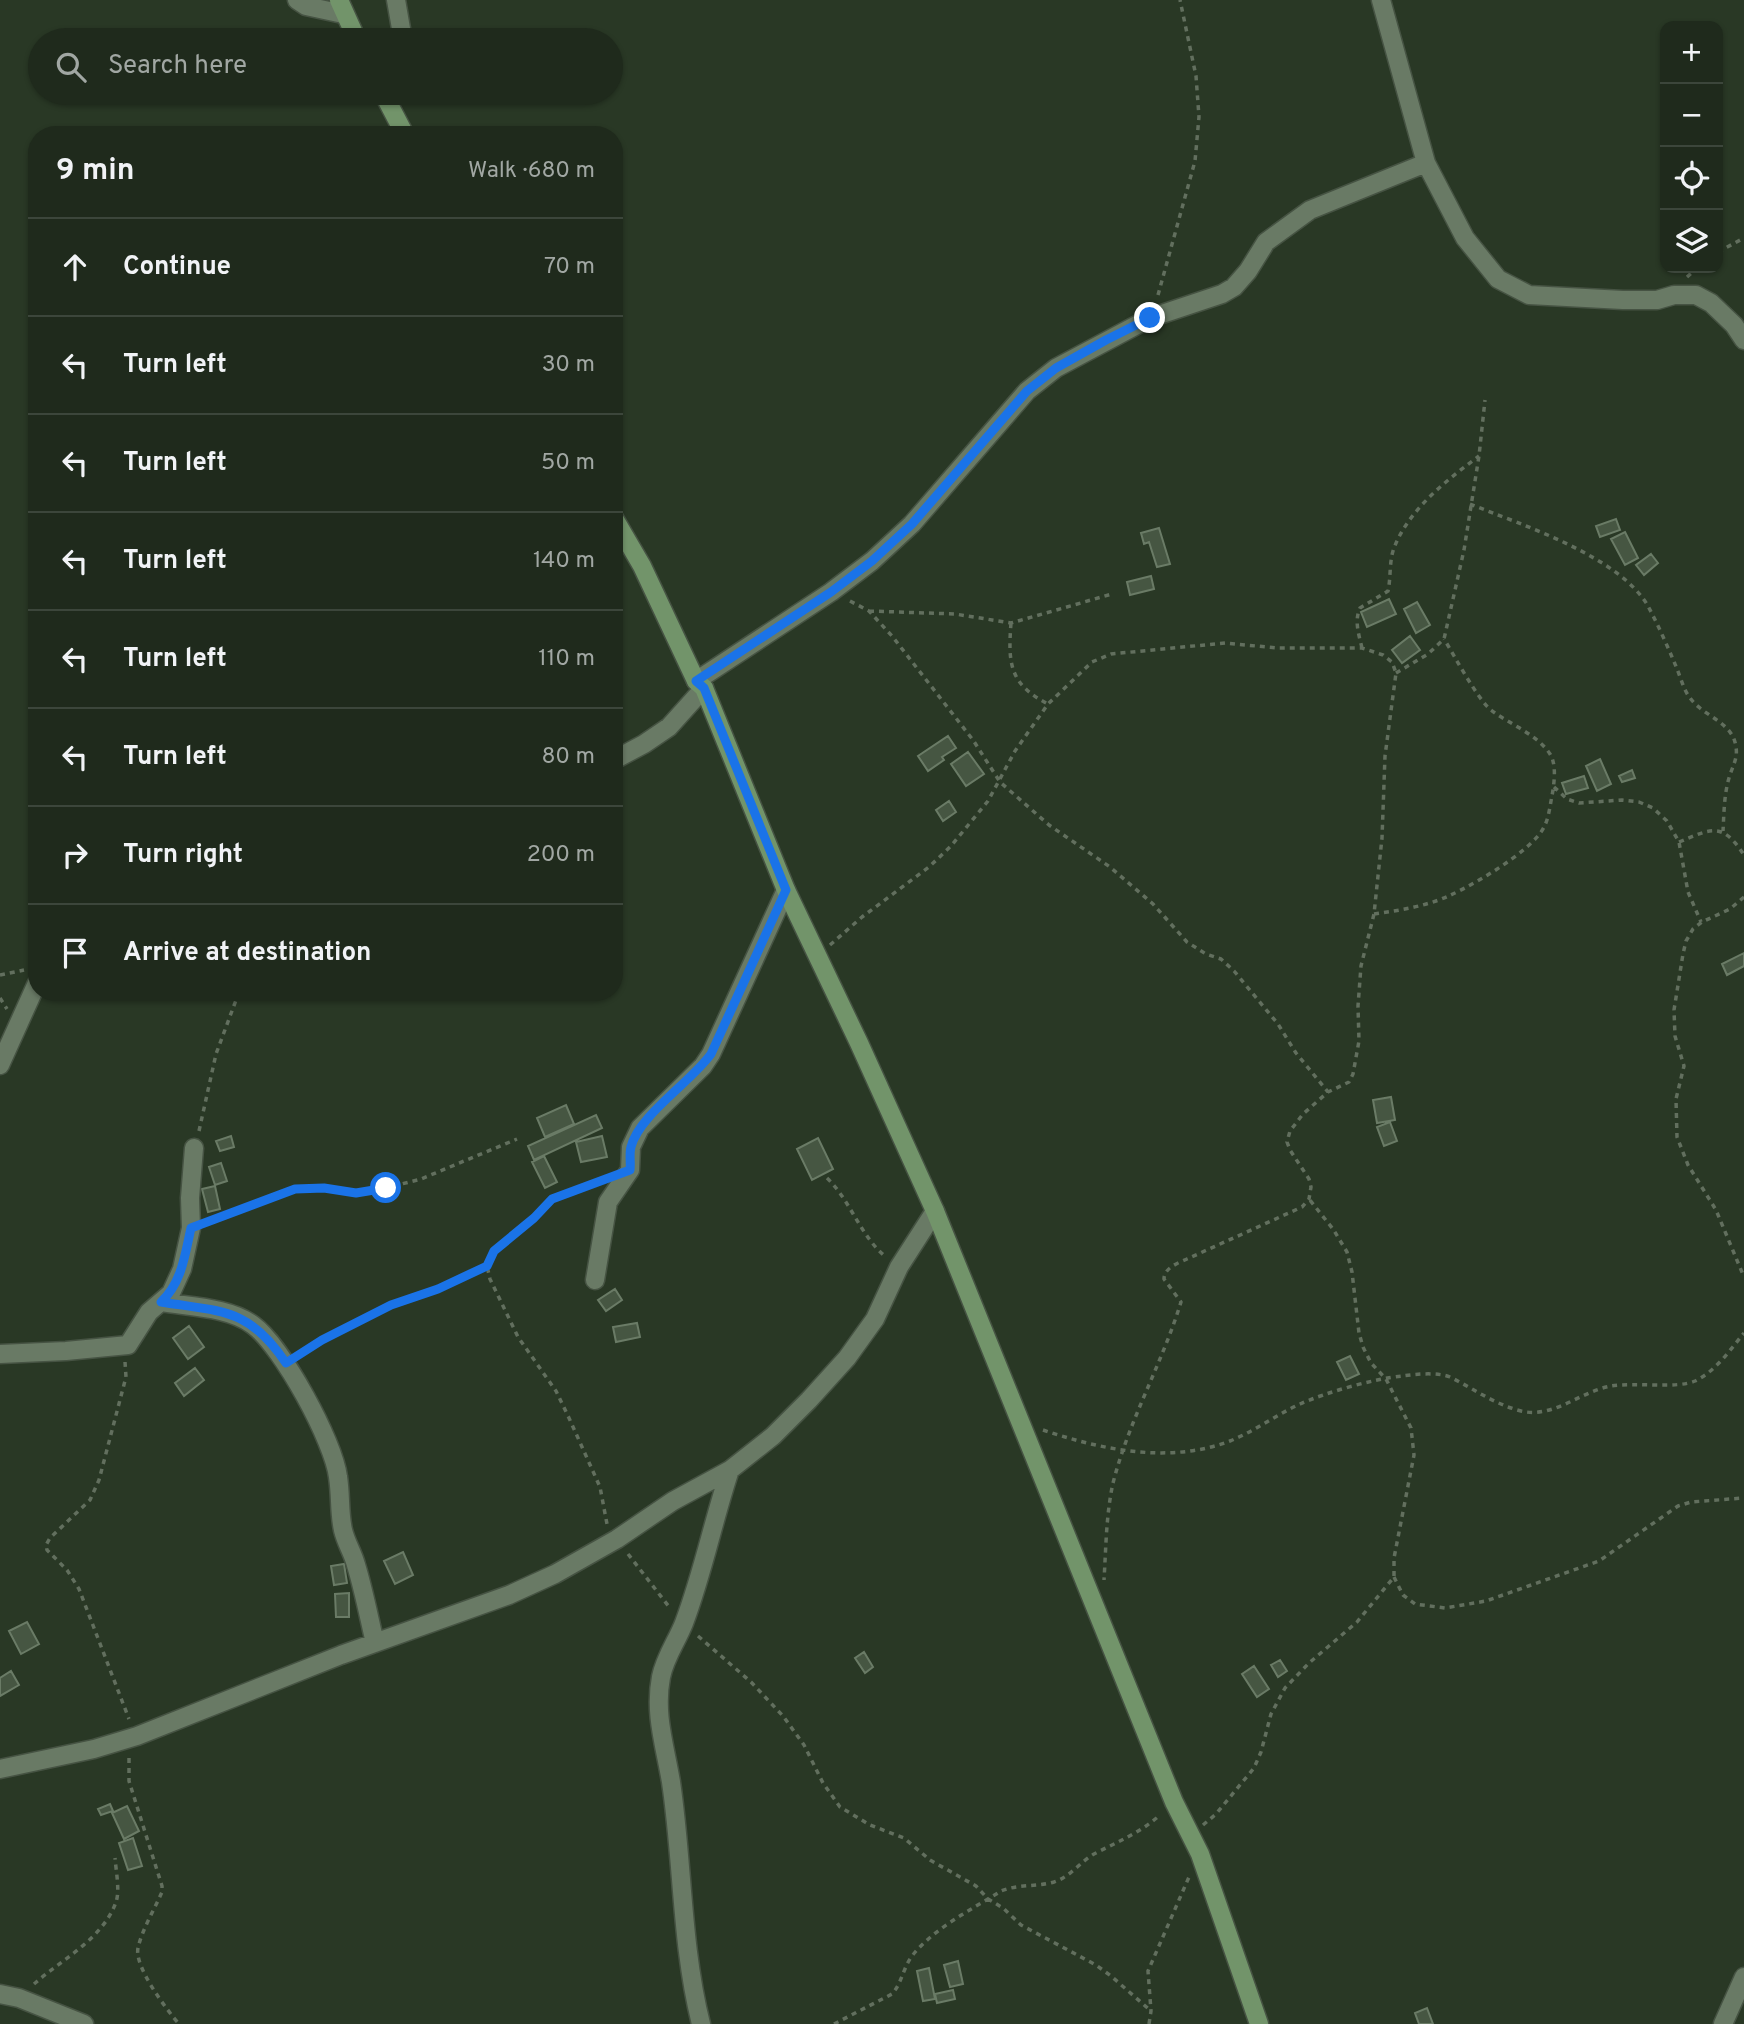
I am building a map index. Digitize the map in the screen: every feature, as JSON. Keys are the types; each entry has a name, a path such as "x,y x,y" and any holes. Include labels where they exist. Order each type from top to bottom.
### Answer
{"street":[{"path":"297,0 306,6 341,7 351,28"},
{"path":"396,0 401,28"},
{"path":"1381,0 1426,163 1465,237 1498,279 1529,295 1623,300 1657,300 1674,295 1696,295 1711,303 1734,325 1744,340"},
{"path":"389,105 400,126"},
{"path":"623,755 669,727 700,684 872,561 912,524 1027,391 1056,368 1150,318 1222,295 1234,287 1248,271 1266,242 1310,210 1426,163"},
{"path":"623,533 700,684 786,890 934,1211 1174,1802 1200,1854 1259,2024"},
{"path":"595,1280 608,1202 630,1170 631,1147 640,1128 703,1066 711,1054 786,890"},
{"path":"0,1065 28,985"},
{"path":"0,1354 125,1346 131,1341 149,1312 172,1293 182,1269 191,1228 190,1198 194,1148"},
{"path":"0,1769 94,1749 137,1736 341,1654 509,1595 555,1574 617,1539 673,1501 730,1471 773,1436 809,1400 846,1358 875,1319 899,1268 934,1211"},
{"path":"161,1302 237,1316 254,1325 273,1344 286,1363 313,1413 334,1463 338,1476 339,1514 344,1536 356,1563 375,1643"},
{"path":"701,2024 690,1980 671,1781 659,1721 661,1675 684,1624 730,1471"},
{"path":"1723,2024 1744,1977"},
{"path":"0,1994 19,1998 84,2024"}],"path":[{"path":"1150,318 1195,161 1199,117 1196,76 1180,0"},
{"path":"1723,249 1744,238"},
{"path":"1396,673 1428,654 1444,639 1462,562 1485,400"},
{"path":"1362,648 1357,628 1358,612 1360,608 1388,591 1394,546 1431,495 1479,456"},
{"path":"1470,504 1566,543 1625,578 1638,591 1689,697 1702,711 1720,721 1731,734 1737,748 1736,762 1729,776 1723,831"},
{"path":"831,592 869,611 892,636 974,740 1000,782 1049,825 1118,874 1153,904 1187,942 1206,954 1221,959 1234,971 1278,1024 1296,1053 1328,1092"},
{"path":"869,611 955,614 1011,622 1112,594"},
{"path":"1011,622 1010,663 1016,678 1032,696 1048,704"},
{"path":"1374,914 1410,909 1440,900 1523,852 1544,828 1553,787 1554,762 1550,753 1540,743 1488,708 1444,639"},
{"path":"817,955 929,867 976,818 1000,782 1015,751 1048,704 1092,662 1111,654 1225,643 1289,649 1362,648 1383,655 1392,662 1396,673 1385,757 1382,838 1374,914 1361,966 1359,1041 1353,1074 1349,1082 1328,1092 1303,1114 1290,1131 1287,1142 1308,1179 1311,1187 1309,1199 1294,1213 1187,1259 1164,1274 1164,1279 1181,1302 1124,1450 1108,1508 1104,1581"},
{"path":"1553,787 1567,799 1579,803 1622,800 1639,802 1653,808 1667,821 1679,842 1688,892 1702,922"},
{"path":"1679,842 1700,832 1716,829 1723,831 1744,855"},
{"path":"1744,897 1730,909 1693,929 1686,941 1674,1010 1675,1036 1684,1066 1676,1099 1677,1137 1688,1166 1716,1210 1744,1277"},
{"path":"0,975 28,976"},
{"path":"194,1148 216,1054 236,1001"},
{"path":"191,1228 295,1189 324,1188 356,1193 410,1182 517,1139"},
{"path":"630,1170 552,1199 534,1218 494,1251 487,1266 490,1279 518,1337 556,1391 569,1418 600,1487 606,1522 684,1624 751,1682 783,1716 804,1745 823,1783 840,1807 870,1825 904,1838 930,1860 976,1886 988,1899 1028,1930 1096,1965 1151,2011"},
{"path":"827,1178 840,1191 867,1236 881,1253 899,1268"},
{"path":"1309,1199 1347,1252 1363,1347 1371,1363 1386,1379 1411,1428 1415,1455 1394,1558 1394,1577 1402,1595 1415,1604 1445,1608 1466,1606 1513,1593 1584,1567 1619,1548 1678,1506 1691,1502 1744,1498"},
{"path":"286,1363 322,1340 391,1305 438,1289 487,1266"},
{"path":"1018,1422 1093,1446 1152,1453 1190,1450 1229,1441 1301,1403 1405,1375 1443,1375 1494,1402 1524,1412 1538,1412 1610,1386 1642,1383 1682,1384 1695,1381 1713,1370 1744,1333"},
{"path":"125,1346 126,1377 99,1480 90,1500 46,1545 47,1550 67,1570 79,1589 126,1714 137,1736 128,1761 130,1781 162,1886 162,1892 137,1950 138,1960 163,2005 179,2024"},
{"path":"1191,1835 1216,1814 1254,1768 1271,1714 1285,1688 1309,1663 1357,1622 1394,1577"},
{"path":"834,2024 892,1994 901,1981 910,1958 925,1943 988,1899 1010,1887 1051,1883 1060,1879 1094,1854 1148,1826 1174,1802"},
{"path":"1149,2024 1151,2011 1148,1971 1200,1854"},
{"path":"19,1998 80,1948 107,1917 117,1901 115,1858"}],"building":[{"path":"1616,519 1620,530 1600,537 1596,526"},
{"path":"1159,528 1170,564 1157,567 1149,542 1144,544 1141,533"},
{"path":"1625,532 1638,558 1625,565 1611,539"},
{"path":"1651,554 1658,563 1644,575 1636,565"},
{"path":"1151,576 1154,589 1130,595 1127,582"},
{"path":"1389,599 1396,614 1367,627 1361,612"},
{"path":"1417,602 1430,625 1416,633 1404,609"},
{"path":"1410,636 1420,650 1402,663 1392,650"},
{"path":"948,736 956,748 928,771 918,756"},
{"path":"968,752 984,774 966,786 951,764"},
{"path":"1600,759 1611,784 1597,791 1586,766"},
{"path":"1632,770 1635,778 1622,782 1619,776"},
{"path":"1584,776 1588,788 1566,794 1562,783"},
{"path":"949,801 956,812 943,821 936,810"},
{"path":"1744,953 1744,966 1727,975 1722,964"},
{"path":"1391,1097 1395,1120 1377,1123 1373,1100"},
{"path":"566,1105 574,1124 545,1137 537,1118"},
{"path":"596,1115 602,1128 534,1160 528,1146"},
{"path":"1390,1122 1397,1141 1384,1146 1377,1127"},
{"path":"231,1136 234,1147 220,1151 216,1141"},
{"path":"602,1136 607,1157 581,1162 576,1142"},
{"path":"818,1138 833,1169 812,1180 797,1149"},
{"path":"544,1156 557,1182 545,1188 532,1162"},
{"path":"221,1163 227,1181 215,1185 209,1167"},
{"path":"215,1186 220,1209 208,1212 202,1189"},
{"path":"615,1289 622,1300 606,1311 598,1300"},
{"path":"637,1323 640,1337 616,1342 613,1327"},
{"path":"189,1326 204,1347 188,1359 173,1338"},
{"path":"1350,1356 1359,1374 1346,1380 1337,1362"},
{"path":"195,1368 204,1380 184,1396 175,1383"},
{"path":"403,1552 413,1575 395,1584 384,1561"},
{"path":"344,1564 347,1583 334,1585 331,1566"},
{"path":"349,1593 349,1617 336,1617 335,1594"},
{"path":"27,1622 39,1644 21,1654 9,1631"},
{"path":"864,1652 873,1667 865,1673 855,1658"},
{"path":"1280,1660 1287,1671 1278,1677 1271,1665"},
{"path":"1254,1666 1269,1689 1257,1697 1242,1674"},
{"path":"11,1671 19,1685 0,1696 0,1678"},
{"path":"110,1804 113,1811 101,1815 98,1809"},
{"path":"127,1806 139,1831 124,1839 112,1813"},
{"path":"133,1838 142,1866 128,1870 119,1843"},
{"path":"958,1961 963,1984 950,1987 944,1965"},
{"path":"929,1968 935,1999 923,2001 917,1971"},
{"path":"953,1990 955,1999 937,2003 935,1994"},
{"path":"1427,2008 1433,2024 1419,2024 1415,2013"}],"route":[{"path":"386,1188 356,1193 324,1188 295,1189 191,1228 182,1269 172,1293 161,1302 237,1316 254,1325 273,1344 286,1363 322,1340 391,1305 438,1289 487,1266 494,1251 534,1218 552,1199 630,1170 631,1147 640,1128 703,1066 711,1054 786,890 704,688 696,681 831,592 872,561 912,524 1027,391 1056,368 1150,318"}]}
